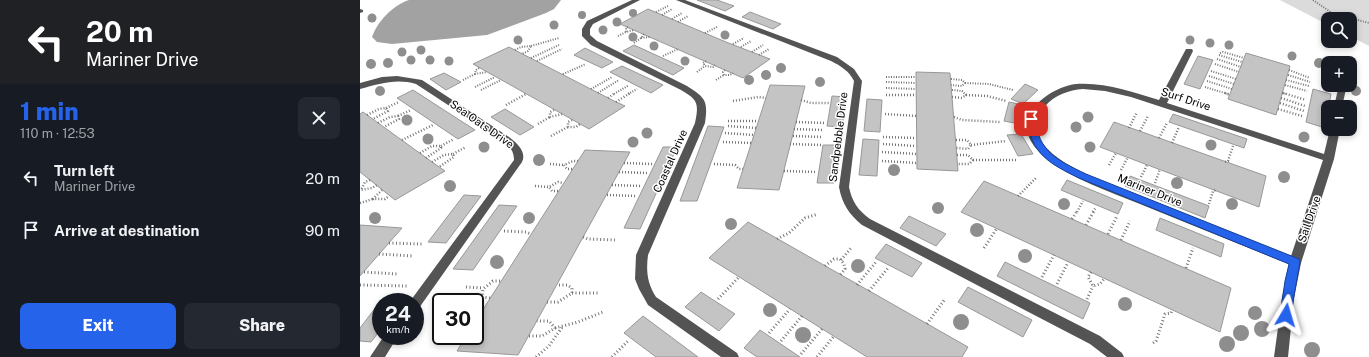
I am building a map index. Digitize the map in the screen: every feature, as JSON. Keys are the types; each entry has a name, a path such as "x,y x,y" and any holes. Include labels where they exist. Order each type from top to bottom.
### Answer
{"street":[{"name":"Coastal Drive","path":"637,0 590,24 586,29 586,36 594,43 684,88 697,96 704,107 700,122 642,255 640,272 643,288 652,301 732,357"},
{"name":"Sandpebble Drive","path":"676,2 834,59 846,66 855,74 858,81 844,187 846,201 854,213 866,222 1095,340 1117,357"},
{"path":"1162,104 1189,50"},
{"name":"Sea Oats Drive","path":"360,86 386,79 398,78 410,79 419,82 506,139 514,145 519,152 519,160 423,293"},
{"name":"Surf Drive","path":"1038,109 1049,98 1062,91 1075,87 1107,88 1162,104 1329,159"},
{"name":"Mariner Drive","path":"1038,109 1031,119 1033,133 1037,144 1049,156 1063,166 1082,176 1295,262"},
{"name":"Sail Drive","path":"1281,357 1290,281 1329,159 1333,136"},
{"path":"377,357 386,345"}],"path":[{"path":"1313,0 1317,5 1327,11 1369,23"},
{"path":"656,12 676,2"},
{"path":"626,32 626,28 628,27"},
{"path":"618,36 634,30"},
{"path":"634,43 644,34"},
{"path":"641,38 650,37"},
{"path":"515,50 521,47 531,46 559,38"},
{"path":"531,58 559,45"},
{"path":"522,54 528,51 531,46"},
{"path":"538,61 562,49"},
{"path":"663,56 678,49"},
{"path":"1242,62 1219,54 1223,52 1244,58"},
{"path":"1217,59 1241,66"},
{"path":"705,66 703,63 706,61"},
{"path":"563,74 586,64"},
{"path":"1214,64 1238,72"},
{"path":"697,72 705,66 713,67 715,65"},
{"path":"475,74 476,70 479,68"},
{"path":"724,75 723,72 725,70"},
{"path":"1289,70 1310,78"},
{"path":"463,80 475,74 487,72"},
{"path":"1211,72 1236,79"},
{"path":"716,80 724,75 733,73"},
{"path":"1288,75 1310,82"},
{"path":"1209,76 1234,84"},
{"path":"475,87 495,77"},
{"path":"591,89 612,77"},
{"path":"886,77 916,77"},
{"path":"951,79 962,80 965,83 989,84 1013,90"},
{"path":"481,90 501,80"},
{"path":"598,92 619,80"},
{"path":"1286,80 1309,86"},
{"path":"1207,81 1232,89"},
{"path":"886,82 916,83"},
{"path":"951,85 962,86 965,83"},
{"path":"608,98 629,85"},
{"path":"1285,85 1308,92"},
{"path":"1205,87 1230,95"},
{"path":"886,88 916,89"},
{"path":"616,102 637,89"},
{"path":"952,90 962,91 966,95"},
{"path":"1282,93 1306,100"},
{"path":"506,105 526,94"},
{"path":"886,94 916,95"},
{"path":"952,97 962,98 966,95 987,96 1006,101"},
{"path":"732,100 758,97 766,98"},
{"path":"1281,98 1305,106"},
{"path":"801,100 811,103 829,103"},
{"path":"367,115 399,102"},
{"path":"1280,103 1304,110"},
{"path":"373,119 388,111 386,108"},
{"path":"1278,109 1302,116"},
{"path":"378,123 411,110"},
{"path":"550,117 550,112 554,110"},
{"path":"1129,128 1137,112"},
{"path":"538,124 550,117 562,114"},
{"path":"885,114 916,116"},
{"path":"384,127 399,119 398,116"},
{"path":"1140,131 1148,116"},
{"path":"954,118 962,120 1000,122"},
{"path":"568,127 568,122 572,120"},
{"path":"728,121 758,121"},
{"path":"796,122 825,123"},
{"path":"1159,138 1167,123"},
{"path":"552,136 568,127 576,127 580,124"},
{"path":"402,140 433,125"},
{"path":"728,126 756,128"},
{"path":"1172,143 1179,127"},
{"path":"794,129 824,130"},
{"path":"725,133 754,134"},
{"path":"792,136 822,138"},
{"path":"883,137 916,138"},
{"path":"420,153 432,146 441,146 454,139"},
{"path":"956,140 966,140 971,145"},
{"path":"956,148 968,149 971,145 1006,141"},
{"path":"722,142 752,143"},
{"path":"790,144 821,145"},
{"path":"882,144 916,146"},
{"path":"426,158 438,151 441,146"},
{"path":"1225,162 1228,161 1233,146"},
{"path":"432,162 444,155 453,154 466,147"},
{"path":"882,152 917,154"},
{"path":"1109,165 1116,153"},
{"path":"439,167 451,160 454,157 453,154"},
{"path":"957,155 968,155 973,160"},
{"path":"1121,170 1128,157"},
{"path":"882,160 916,162"},
{"path":"958,164 969,164 973,160 1018,160"},
{"path":"550,164 564,165 573,161 578,161"},
{"path":"624,163 652,164"},
{"path":"714,164 735,165 739,169 743,169"},
{"path":"564,165 567,169 572,169"},
{"path":"1141,177 1147,165"},
{"path":"1155,183 1160,169"},
{"path":"784,171 816,172"},
{"path":"619,172 648,173"},
{"path":"1018,196 1020,193 1026,191 1034,179 1037,178"},
{"path":"361,190 365,182 370,180"},
{"path":"535,186 549,187 558,182 564,183"},
{"path":"361,190 372,188 377,185"},
{"path":"612,185 641,186"},
{"path":"549,187 552,191 558,191"},
{"path":"373,199 382,190"},
{"path":"1209,204 1214,191 1216,190"},
{"path":"607,195 637,196"},
{"path":"360,203 373,199 384,199 389,196"},
{"path":"1072,219 1083,201"},
{"path":"1086,225 1096,207"},
{"path":"778,239 789,233 805,218 818,214"},
{"path":"1108,234 1117,216"},
{"path":"1122,240 1130,221"},
{"path":"984,248 997,228"},
{"path":"504,231 526,232 531,234"},
{"path":"583,237 588,239 615,240"},
{"path":"389,243 422,244"},
{"path":"841,260 851,248"},
{"path":"1186,268 1194,248"},
{"path":"379,254 413,256"},
{"path":"1042,277 1054,255"},
{"path":"825,266 830,261 836,259 841,260"},
{"path":"840,275 845,269 841,260"},
{"path":"857,285 876,262"},
{"path":"1057,284 1068,262"},
{"path":"869,291 888,268"},
{"path":"364,272 398,274"},
{"path":"1091,272 1088,277 1093,286"},
{"path":"718,299 739,277"},
{"path":"1093,286 1102,284 1104,279"},
{"path":"490,298 482,297 481,293 483,288 493,281 501,281"},
{"path":"360,285 413,286"},
{"path":"557,285 567,285 572,288 572,293"},
{"path":"1087,299 1093,286"},
{"path":"466,287 483,288"},
{"path":"547,302 558,302 572,293 599,293"},
{"path":"927,324 945,299"},
{"path":"769,332 790,309"},
{"path":"1153,343 1156,341 1165,314 1171,313 1172,310"},
{"path":"529,336 542,336 555,328 603,312"},
{"path":"781,341 802,316"},
{"path":"537,321 549,321 555,328"},
{"path":"536,357 552,343 563,326"},
{"path":"801,354 822,329"},
{"path":"817,357 834,336"},
{"path":"612,357 628,341"}],"shaded area":[{"path":"409,0 561,0 554,9 546,13 487,35 392,44 377,42 372,37 374,31 382,20 397,6"},
{"path":"1280,0 1369,0 1369,46 1357,40 1357,12 1321,12 1321,21"}],"building":[{"path":"697,0 717,0 734,6 725,11"},
{"path":"648,9 770,59 743,78 620,24"},
{"path":"750,12 781,24 773,29 742,17"},
{"path":"634,45 684,68 673,75 623,51"},
{"path":"509,47 625,106 589,129 473,64"},
{"path":"585,48 613,62 602,68 574,55"},
{"path":"1246,53 1290,66 1276,115 1228,99"},
{"path":"1198,56 1213,60 1200,89 1184,84"},
{"path":"622,66 663,85 651,93 610,72"},
{"path":"916,72 950,73 958,171 917,169"},
{"path":"444,73 461,82 446,90 430,79"},
{"path":"1025,84 1038,90 1023,104 1011,99"},
{"path":"770,85 805,86 779,190 737,188"},
{"path":"1313,89 1331,94 1330,100 1321,100 1321,127 1306,122"},
{"path":"413,90 475,130 458,139 397,98"},
{"path":"832,96 847,97 842,127 827,126"},
{"path":"867,99 882,100 880,132 864,131"},
{"path":"1009,102 1024,105 1020,124 1004,121"},
{"path":"505,109 534,127 520,135 491,117"},
{"path":"363,112 445,171 395,200 360,172 360,114"},
{"path":"1173,114 1247,139 1244,148 1169,122"},
{"path":"1114,122 1266,176 1259,207 1100,147"},
{"path":"708,126 724,127 697,201 680,201"},
{"path":"1021,134 1033,154 1018,156 1007,135"},
{"path":"863,139 879,140 877,176 859,175"},
{"path":"823,145 840,145 834,183 817,183"},
{"path":"663,147 677,147 640,229 624,228"},
{"path":"585,150 630,152 518,355 457,351 461,345 484,345 484,308"},
{"path":"1130,176 1209,206 1205,218 1125,186"},
{"path":"1067,180 1123,203 1118,214 1061,190"},
{"path":"984,181 1231,288 1220,332 961,212"},
{"path":"464,195 481,196 446,243 428,242"},
{"path":"499,205 517,206 473,270 453,269"},
{"path":"909,216 946,234 936,246 900,228"},
{"path":"1160,218 1224,244 1221,257 1156,230"},
{"path":"748,222 968,347 962,357 867,357 709,258"},
{"path":"360,225 402,228 360,276"},
{"path":"886,244 922,263 912,277 875,258"},
{"path":"1005,262 1090,303 1083,319 997,276"},
{"path":"968,287 1032,320 1023,337 958,302"},
{"path":"701,292 735,314 719,331 685,307"},
{"path":"372,312 371,342 360,341 360,328"},
{"path":"643,316 698,357 656,357 624,333"},
{"path":"760,330 800,357 757,357 744,348"}],"route":[{"path":"1031,119 1033,133 1037,144 1049,156 1063,166 1082,176 1295,262 1290,281 1286,315"}]}
